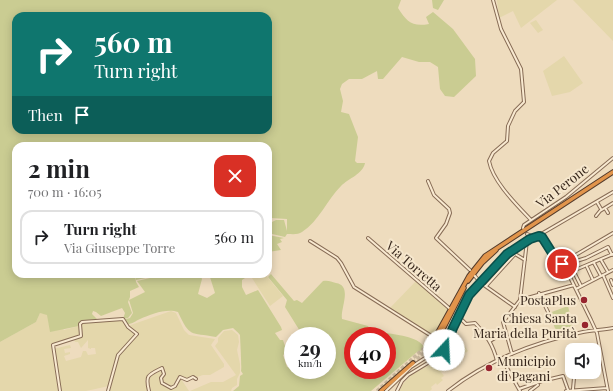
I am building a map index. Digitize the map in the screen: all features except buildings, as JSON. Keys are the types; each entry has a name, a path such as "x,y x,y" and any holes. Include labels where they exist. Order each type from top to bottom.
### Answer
{"highway":[{"path":"439,333 468,276 485,256 613,174"},
{"path":"381,391 413,363"}],"street":[{"path":"493,0 501,29 521,69 524,102 515,111 508,126 507,141 493,153 489,161 498,179 513,201 531,220"},
{"name":"Via Perone","path":"523,228 524,225 566,197 613,158"},
{"path":"428,180 434,194 449,209 450,213 446,224 436,238 470,270"},
{"path":"397,391 402,381 408,375 441,355 464,302 507,254 529,239 613,192"},
{"path":"597,201 602,209"},
{"path":"596,216 602,209 613,203"},
{"path":"604,208 608,214"},
{"path":"542,237 544,231"},
{"path":"516,391 537,382 563,376 567,390 608,390 595,331 563,264 554,256 540,233"},
{"path":"563,264 613,233"},
{"path":"512,354 503,322 520,300 529,239 528,234 542,237"},
{"name":"Via Torretta","path":"368,238 449,308"},
{"path":"310,241 322,247 337,258 354,287 441,342 439,349 411,367 386,391"},
{"path":"563,264 586,258 608,247 613,254 587,267 568,273"},
{"path":"486,286 515,254 525,260"},
{"path":"601,260 608,272"},
{"path":"594,263 613,298"},
{"path":"587,267 593,280"},
{"path":"576,289 613,270"},
{"path":"574,272 581,286"},
{"path":"474,275 486,286 515,307"},
{"path":"611,280 613,285"},
{"path":"520,300 574,285"},
{"path":"541,293 548,312"},
{"path":"460,318 466,324 474,323 486,335 490,341 497,361"},
{"path":"60,391 53,344 81,336 80,324 82,322 123,319 128,327 137,334 118,356 108,391"},
{"path":"448,391 480,370 512,354 570,336 613,328"},
{"path":"490,341 495,338"},
{"path":"502,359 519,390"},
{"path":"150,391 147,380 148,377 162,368 164,374 161,378 162,383 171,388 175,386 180,377 185,380 193,377 196,379"},
{"path":"573,390 574,379"},
{"path":"530,391 538,385 537,382"}],"shaded area":[{"path":"497,0 557,0 521,28 513,11 499,18"},
{"path":"573,0 613,0 613,41"},
{"path":"536,20 543,30 538,33 530,23"},
{"path":"564,56 583,83 570,92 552,96 543,71"},
{"path":"252,278 268,278 283,296 270,306"},
{"path":"417,280 449,308 438,339 388,310"},
{"path":"171,311 176,313 184,330 189,335 215,339 211,345 224,364 224,367 210,375 197,377 193,375 187,378 182,376 178,377 172,386 162,381 165,374 162,366 149,373 145,380 148,391 110,391 119,356 138,335 137,331 128,326"},
{"path":"40,313 47,314 64,330 79,326 81,335 51,344 58,391 0,391 0,342 36,322"},
{"path":"122,320 127,328 136,334 117,355 109,386 86,391 61,391 53,349 70,345 71,348 64,349 65,353 70,352 70,354 64,356 66,361 81,357 83,351 86,351 88,355 96,354 95,348 88,348 88,340 81,348 78,342 75,342 74,339 83,335 81,323"},
{"path":"454,329 468,351 462,356 462,361 460,363 455,360 451,364 447,359 443,362 446,368 441,372 444,376 441,378 443,380 437,385 436,383 431,387 432,389 430,391 399,391 411,375 439,360 445,352"},
{"path":"232,330 238,335 239,342 237,350 240,373 237,379 237,385 232,388 231,391 190,391 211,382 223,382 236,375 215,346 218,342 218,338 224,331"},
{"path":"161,371 162,374 159,378 161,384 173,389 181,379 189,391 151,391 149,380 152,375"}],"green space":[{"path":"0,0 401,0 398,8 407,20 418,25 429,24 426,17 433,12 453,29 475,59 476,76 454,97 445,96 440,89 438,67 430,62 419,62 402,57 383,79 378,79 377,71 362,79 349,79 342,84 340,89 343,101 341,112 349,114 358,137 355,161 357,163 365,163 364,167 359,173 341,186 308,227 300,233 287,234 285,237 272,234 272,222 276,220 284,220 287,231 287,219 272,218 272,142 12,142 12,278 136,278 139,287 130,291 128,302 132,313 128,318 123,319 125,313 122,308 101,316 93,311 92,314 98,320 82,321 79,323 79,326 50,332 47,315 40,313 36,322 0,342"},
{"path":"432,0 444,0 438,10 433,8"},
{"path":"272,236 284,238 280,239 282,242 277,244 281,250 272,251"},
{"path":"272,275 294,301 297,300 302,303 323,281 336,283 344,288 345,293 342,319 369,327 344,327 344,379 385,379 371,391 233,391 239,386 240,376 243,374 241,371 240,335 233,328 223,330 216,337 196,334 188,330 178,312 174,311 159,312 132,323 125,324 123,320 130,318 133,313 129,300 145,292 137,281 150,278 202,278 198,294 207,298 215,293 210,278 245,278 242,280 242,287 246,295 258,290 281,327 282,330 275,333 280,340 283,340 284,343 284,379 336,379 336,327 297,327 285,307 287,300 269,278 272,278"},
{"path":"568,306 574,331 558,336 549,313"},
{"path":"396,335 414,339 423,345 425,349 417,352 396,370"}],"tunnel":[{"path":"452,311 459,317"},
{"path":"377,391 423,349 438,332"},
{"path":"413,363 430,347 441,333"}],"place":[{"name":"PostaPlus","path":"584,300"},
{"name":"Chiesa Santa Maria della Purità","path":"585,325"},
{"name":"Municipio di Pagani","path":"489,368"}],"route":[{"path":"444,350 464,302 507,254 535,236 539,236 542,237 554,256 562,264"}]}
